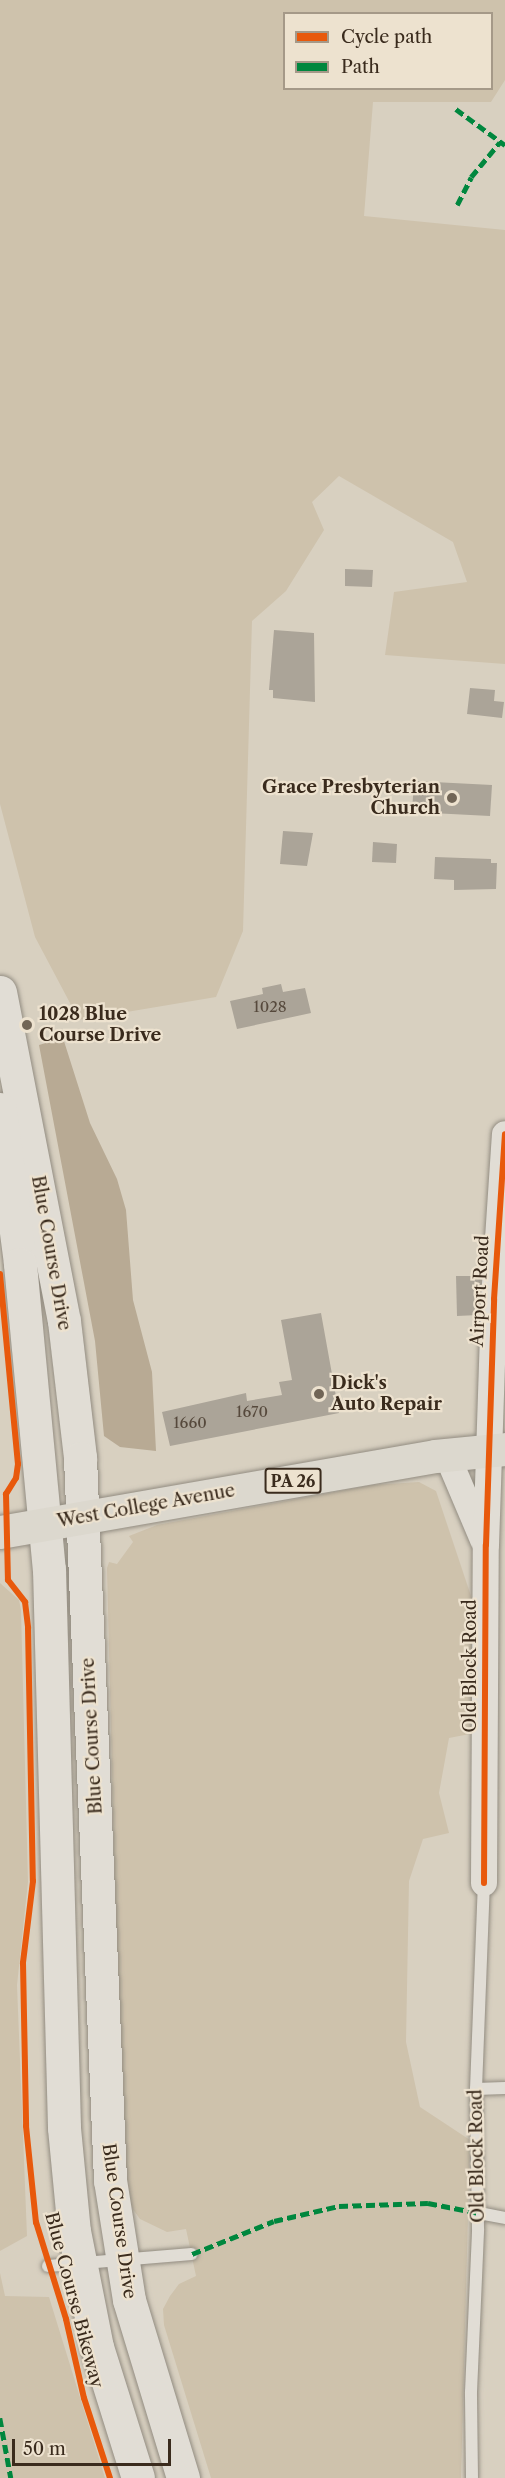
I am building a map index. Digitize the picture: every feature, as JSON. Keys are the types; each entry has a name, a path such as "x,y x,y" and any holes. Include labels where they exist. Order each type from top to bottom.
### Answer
{"main road":[{"name":"Blue Course Drive","path":"0,992 64,1321 80,1458 104,2087 110,2180 122,2260 149,2376 183,2478"},
{"name":"Blue Course Drive","path":"1,1122 45,1524 56,1703 64,2128 80,2265 97,2347 138,2478"},
{"name":"West College Avenue","path":"0,1532 447,1455 498,1449"}],"street":[{"name":"Airport Road","path":"498,1449 494,1299 505,1134"},
{"name":"Old Block Road","path":"484,1883 486,1545 498,1449"},
{"name":"Old Block Road","path":"447,1455 486,1545"}],"lane":[{"name":"Old Block Road","path":"472,2478 471,2392 478,2213 476,2089 484,1883"},
{"path":"476,2089 505,2088"},
{"path":"478,2213 505,2217"},
{"path":"48,2266 192,2254"}],"shaded area":[{"path":"0,0 505,0 505,80 491,102 373,102 364,216 505,230 505,664 385,655 394,592 467,582 453,542 339,476 312,502 324,530 286,591 252,621 243,931 216,997 79,1020 35,937 0,804"},
{"path":"63,1038 90,1123 117,1179 126,1210 133,1300 152,1372 156,1451 120,1447 104,1436 95,1341 39,1045"},
{"path":"419,1482 436,1491 474,1605 475,1733 449,1738 439,1793 449,1833 423,1839 409,1881 406,2042 420,2107 470,2140 461,2478 211,2478 164,2325 163,2309 170,2296 179,2284 196,2276 186,2229 167,2232 140,2219 132,2208 126,2186 118,2015 107,1568 109,1562 117,1564 133,1542 129,1536 157,1525 372,1485"},
{"path":"0,1583 19,1600 21,1610 28,1882 17,1985 27,2236 0,2251"},
{"path":"0,2273 5,2296 49,2297 105,2478 0,2478"}],"building":[{"path":"345,569 373,570 372,587 345,586"},
{"path":"274,630 314,633 315,702 273,698 273,690 269,690"},
{"path":"470,688 495,690 494,701 504,702 502,718 467,714"},
{"name":"Grace Presbyterian Church","path":"414,781 492,785 490,816 412,812"},
{"path":"283,831 313,833 307,866 280,864"},
{"path":"373,842 397,844 396,863 372,862"},
{"path":"435,857 491,859 491,863 497,863 496,889 454,890 454,880 434,879"},
{"path":"281,984 283,992 305,988 311,1013 237,1029 230,1001 263,994 262,988"},
{"path":"456,1276 481,1276 478,1315 457,1316"},
{"path":"321,1313 339,1413 170,1446 162,1412 246,1393 247,1401 282,1395 279,1382 292,1380 281,1320"}],"marked path":[{"path":"456,109 505,145"},
{"path":"457,205 471,177 500,142"},
{"path":"192,2254 274,2221 339,2206 428,2203 479,2213"},
{"path":"0,2418 11,2478"}],"cycle path":[{"path":"484,1883 486,1545 494,1299 505,1134"},
{"name":"Blue Course Bikeway","path":"0,1274 18,1464 16,1478 6,1494 8,1580 25,1602 28,1628 33,1881 23,1963 26,2126 36,2222 66,2319 84,2398 110,2478"}],"place":[{"name":"Grace Presbyterian Church","path":"452,798"},
{"name":"1028 Blue Course Drive","path":"27,1025"},
{"name":"Dick's Auto Repair","path":"319,1394"}]}
